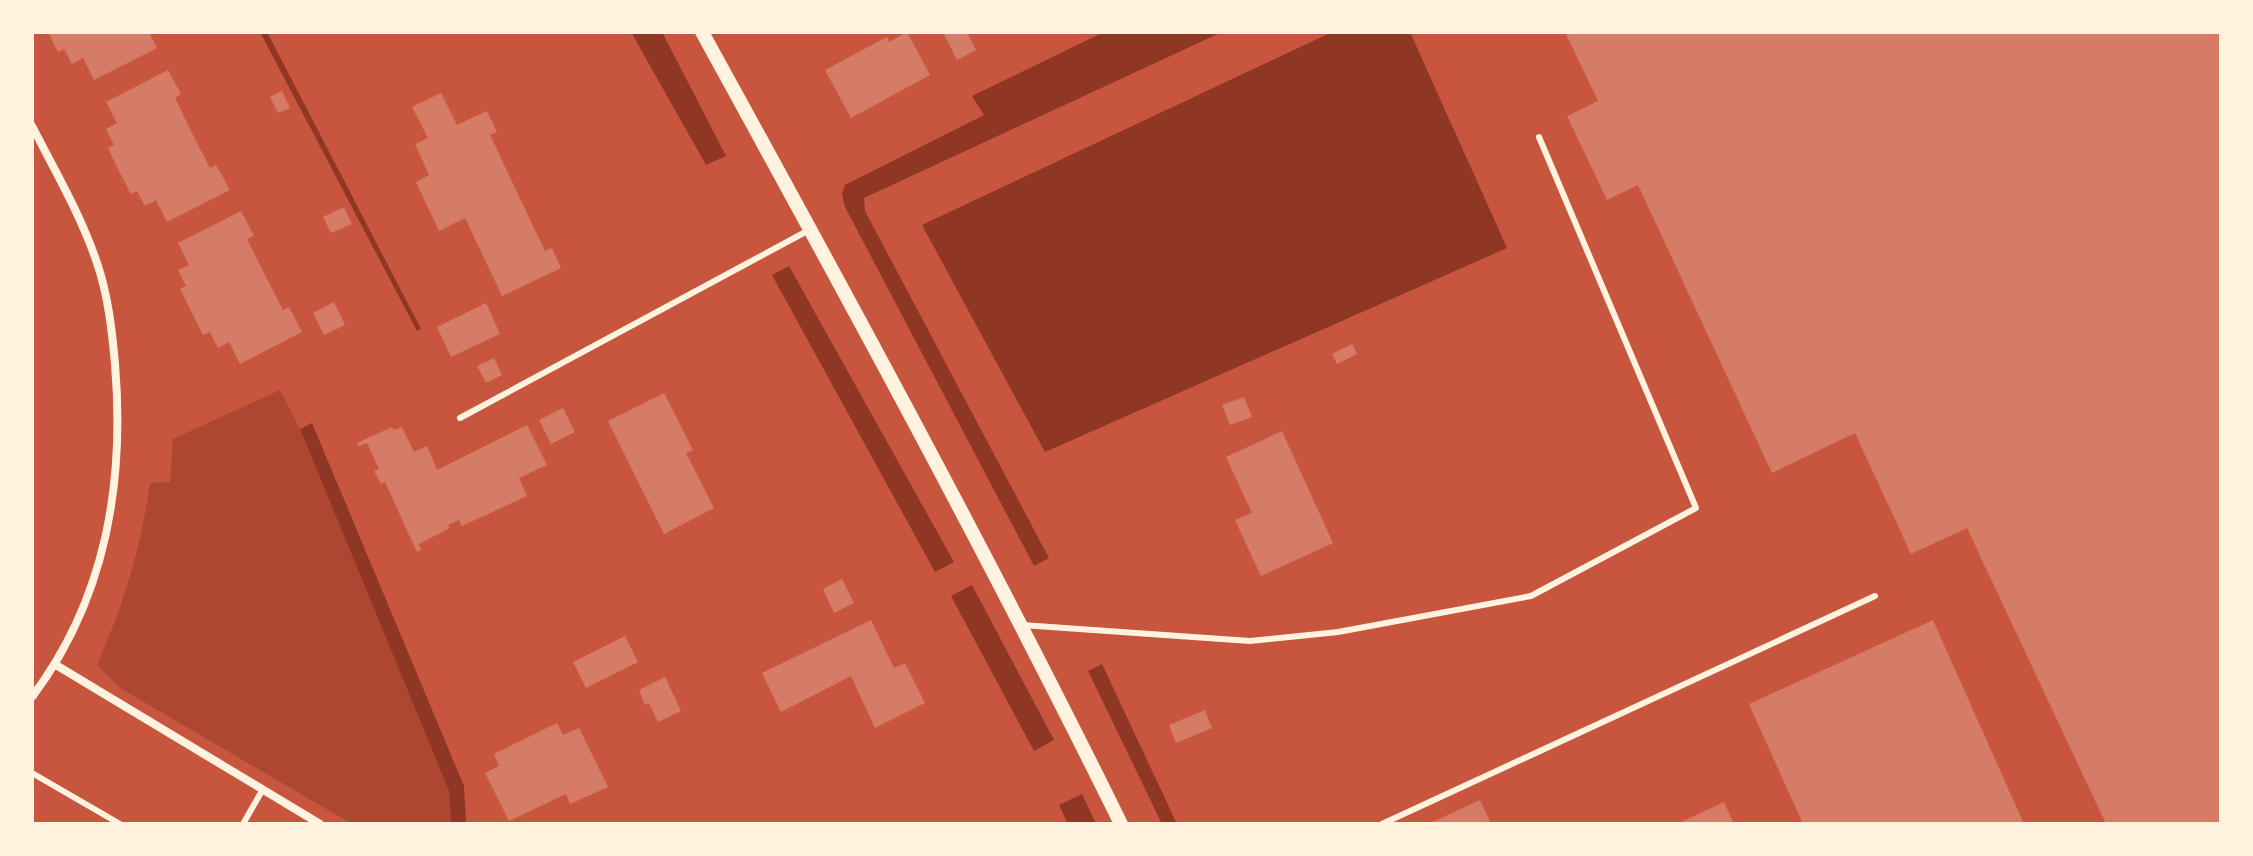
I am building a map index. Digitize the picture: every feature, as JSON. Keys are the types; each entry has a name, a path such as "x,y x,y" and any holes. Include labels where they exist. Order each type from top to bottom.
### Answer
{"street":[{"path":"702,32 1022,625 1121,824"},
{"path":"32,126 82,222 98,266 112,326 119,414 114,504 99,570 56,665 32,697"},
{"path":"56,665 320,824"}],"lane":[{"path":"1022,625 1250,641 1338,632 1531,596 1696,508 1539,137"},
{"path":"460,418 811,229"},
{"path":"1382,824 1875,596"},
{"path":"32,773 120,824"},
{"path":"243,824 263,789"}],"shaded area":[{"path":"260,32 267,32 421,329 417,331"},
{"path":"631,32 662,32 726,156 706,165"},
{"path":"1104,32 1222,32 864,198 865,211 1049,558 1034,566 845,207 842,194 845,185 984,115 972,96"},
{"path":"1332,32 1410,32 1507,248 1045,452 922,225"},
{"path":"789,266 954,562 935,572 772,275"},
{"path":"280,390 300,429 449,791 451,824 352,824 120,688 97,665 130,576 150,483 170,482 173,439"},
{"path":"312,423 464,786 466,824 451,824 449,791 300,429"},
{"path":"972,585 1054,740 1034,751 951,596"},
{"path":"1102,664 1177,824 1162,824 1088,671"},
{"path":"1082,794 1096,824 1068,824 1059,805"}],"building":[{"path":"48,32 149,32 157,48 94,80 83,58 72,64 64,49 58,52"},
{"path":"907,32 930,75 851,118 825,70 887,37 889,42"},
{"path":"943,32 967,32 976,50 957,60"},
{"path":"1565,32 2221,32 2221,824 2106,824 1967,528 1911,554 1855,433 1772,473 1638,185 1607,200 1567,116 1598,101"},
{"path":"168,70 181,94 175,98 210,168 216,165 230,190 167,222 156,200 145,206 137,191 131,194 119,171 108,148 114,145 106,129 117,123 106,102"},
{"path":"282,91 290,108 278,113 270,97"},
{"path":"441,93 457,125 487,111 497,132 490,135 545,251 552,248 561,268 502,296 465,218 439,231 416,182 429,175 415,144 428,138 412,107"},
{"path":"344,207 352,224 331,233 323,217"},
{"path":"241,211 254,236 247,239 265,275 283,310 289,307 302,332 240,364 229,342 218,348 210,332 203,335 180,289 186,286 178,270 189,265 178,243"},
{"path":"334,302 345,325 324,335 313,313"},
{"path":"486,303 500,334 451,357 437,327"},
{"path":"1352,344 1357,354 1337,364 1332,354"},
{"path":"494,358 502,375 486,383 477,366"},
{"path":"664,393 693,450 686,453 714,508 664,534 608,421"},
{"path":"1244,397 1252,417 1230,425 1222,405"},
{"path":"563,408 575,432 551,444 539,420"},
{"path":"527,425 547,465 519,478 527,496 462,526 459,520 448,525 450,528 419,544 421,550 417,552 385,482 381,484 374,471 379,469 367,443 359,446 357,443 392,427 394,430 402,427 414,452 427,446 437,470"},
{"path":"1282,431 1333,543 1261,576 1235,520 1252,513 1226,457"},
{"path":"842,579 854,603 834,613 823,589"},
{"path":"871,620 894,668 905,663 925,703 875,728 851,676 781,712 762,673"},
{"path":"1933,620 2024,824 1803,824 1749,704"},
{"path":"625,636 638,662 586,688 573,662"},
{"path":"665,677 681,711 658,722 649,703 645,705 639,690"},
{"path":"1205,710 1212,728 1176,743 1169,725"},
{"path":"557,723 563,735 579,728 608,787 570,804 566,794 509,821 485,773 499,766 494,754"},
{"path":"1480,800 1491,824 1428,824"},
{"path":"1724,802 1734,824 1677,824"}]}
